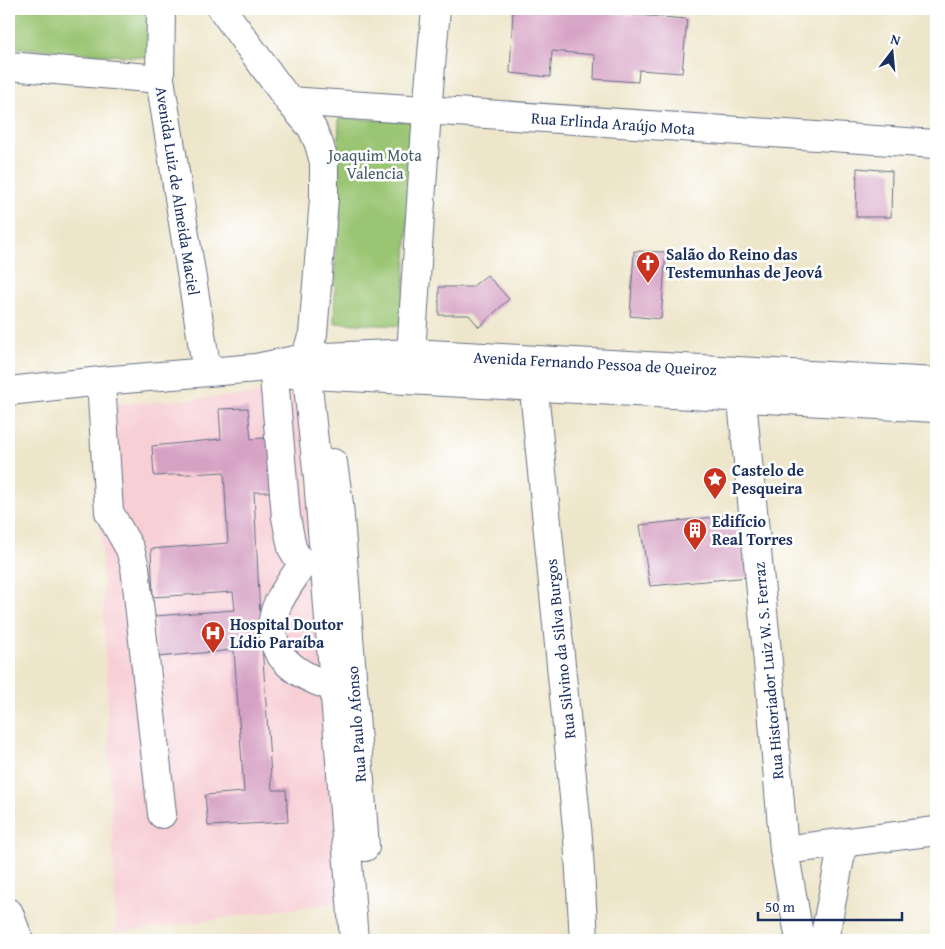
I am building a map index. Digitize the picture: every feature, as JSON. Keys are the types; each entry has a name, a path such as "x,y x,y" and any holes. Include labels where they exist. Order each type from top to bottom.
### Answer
{"street":[{"name":"Avenida Luiz de Almeida Maciel","path":"161,9 160,79 207,372"},
{"name":"Rua Paulo Afonso","path":"222,9 312,128 324,162 324,199 313,360 339,504 323,563 333,686 346,725"},
{"path":"410,353 436,9"},
{"path":"9,66 160,79"},
{"name":"Rua Erlinda Araújo Mota","path":"290,101 936,144"},
{"name":"Avenida Fernando Pessoa de Queiroz","path":"9,391 101,381 267,368 313,360 410,353 531,359 936,408"},
{"name":"Rua Silvino da Silva Burgos","path":"531,359 578,838 584,940"},
{"name":"Avenida Fernando Pessoa de Queiroz","path":"313,360 534,388 936,382"},
{"path":"267,368 286,517 292,548 323,563 276,608 272,627 275,648 286,663 314,681 333,686"},
{"path":"101,381 109,512 130,549 135,567 162,814"},
{"name":"Rua Historiador Luiz W. S. Ferraz","path":"741,385 784,850 800,940"},
{"name":"Rua Paulo Afonso","path":"323,563 346,725 363,932"},
{"path":"784,850 936,831"},
{"path":"824,940 843,843"},
{"path":"9,913 19,940"}],"shaded area":[{"name":"Hospital Doutor Lídio Paraíba","path":"299,391 342,902 116,933 96,406"}],"green space":[{"path":"9,9 152,9 149,58 9,47"},
{"name":"Joaquim Mota Valencia","path":"339,118 414,122 402,326 334,323"}],"building":[{"path":"513,9 599,9 598,12 687,19 682,73 639,70 638,82 594,79 595,55 552,51 550,77 510,73"},
{"path":"857,168 892,171 891,217 856,217"},
{"name":"Salão do Reino das Testemunhas de Jeová","path":"634,251 666,252 661,319 630,316"},
{"path":"487,275 509,299 479,327 469,315 439,315 439,287 472,287"},
{"name":"Hospital Doutor Lídio Paraíba","path":"248,408 251,439 275,437 280,492 254,492 272,790 286,790 288,822 208,826 205,795 244,792 234,650 157,657 155,616 235,610 233,592 153,597 151,549 228,543 224,472 154,476 152,446 221,439 219,409"},
{"name":"Edifício Real Torres","path":"742,514 749,577 650,586 640,525"}],"place":[{"name":"Salão do Reino das Testemunhas de Jeová","path":"648,284"},
{"name":"Castelo de Pesqueira","path":"715,500"},
{"name":"Edifício Real Torres","path":"695,551"},
{"name":"Hospital Doutor Lídio Paraíba","path":"213,654"}]}
